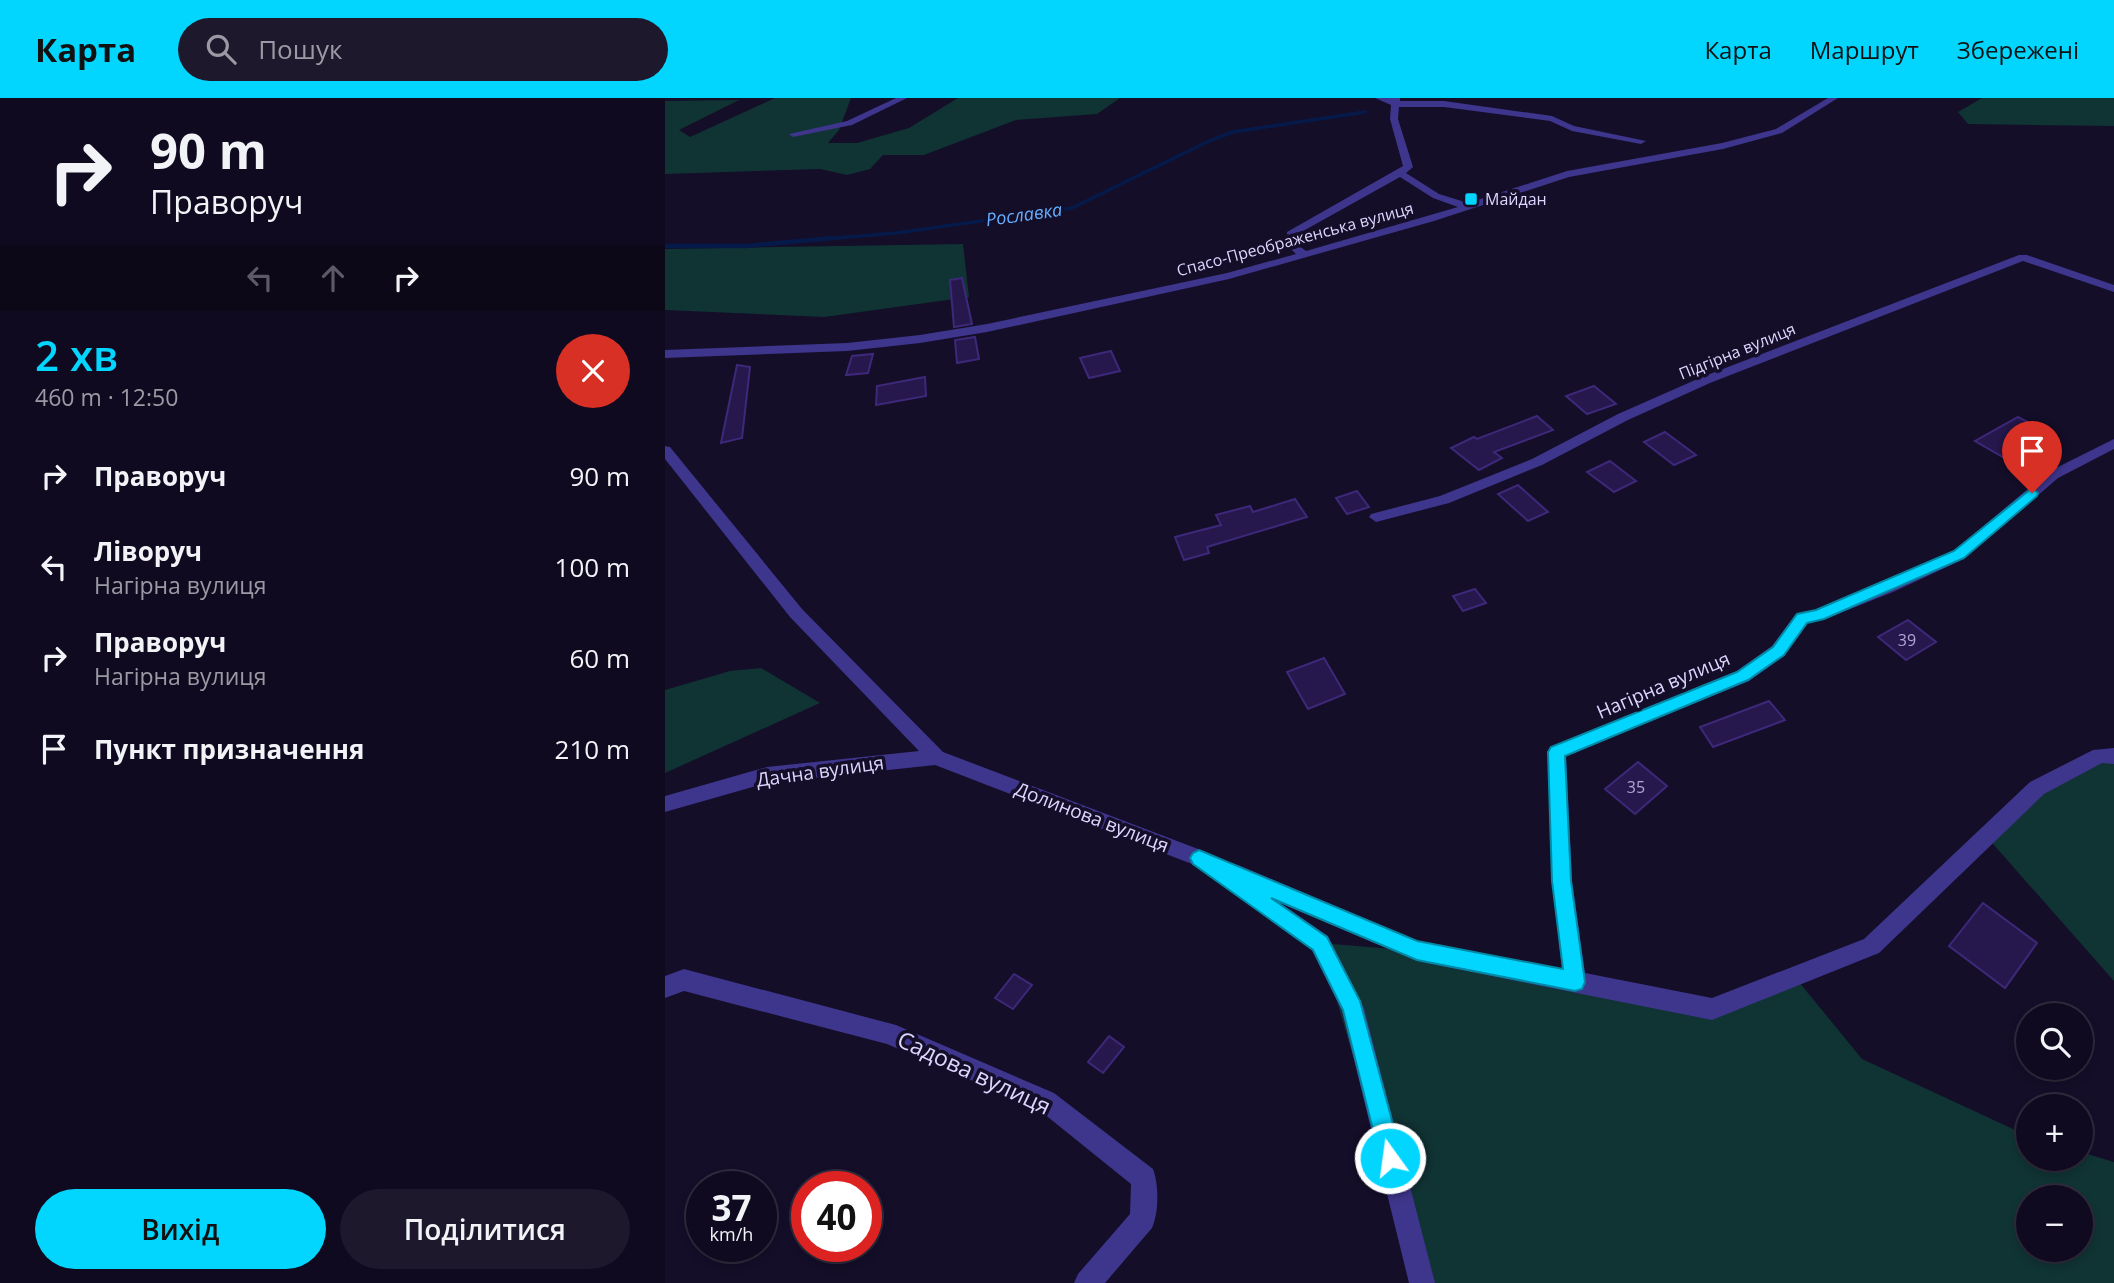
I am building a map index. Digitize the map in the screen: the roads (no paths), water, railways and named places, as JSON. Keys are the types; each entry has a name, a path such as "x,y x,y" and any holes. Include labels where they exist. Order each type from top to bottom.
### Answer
{"street":[{"path":"793,134 849,123 903,98"},
{"path":"1379,98 1525,114 1552,119 1572,128 1641,141"},
{"name":"Спасо-Преображенська вулиця","path":"665,354 847,347 920,339 986,328 1229,276 1469,207 1567,174 1723,146 1779,131 1835,98"},
{"path":"1304,255 1293,246 1291,234 1408,167 1394,119 1396,101"},
{"path":"1400,173 1436,196 1469,207"},
{"name":"Підгірна вулиця","path":"1376,517 1444,500 1537,461 1623,417 1706,380 2022,257 2114,289"},
{"name":"Нагірна вулиця","path":"1575,982 1562,881 1557,752 1743,676 1779,651 1802,618 1830,611 1959,555 2053,475 2114,443"},
{"name":"Долинова вулиця","path":"665,450 796,613 936,757 1199,858 1320,943 1353,1008 1422,1283"},
{"path":"1199,858 1417,951 1712,1009 1871,946 2037,788 2100,755 2114,756"},
{"name":"Дачна вулиця","path":"665,804 767,775 936,757"},
{"name":"Садова вулиця","path":"665,987 684,980 888,1033 1046,1101 1144,1178 1143,1219 1087,1283"}],"waterway":[{"name":"Рославка","path":"813,240 896,233 1072,208 1209,141 1233,132 1365,112"},
{"name":"Рославка","path":"665,246 746,246 833,238"}],"place":[{"name":"Майдан","path":"1471,199"}]}
